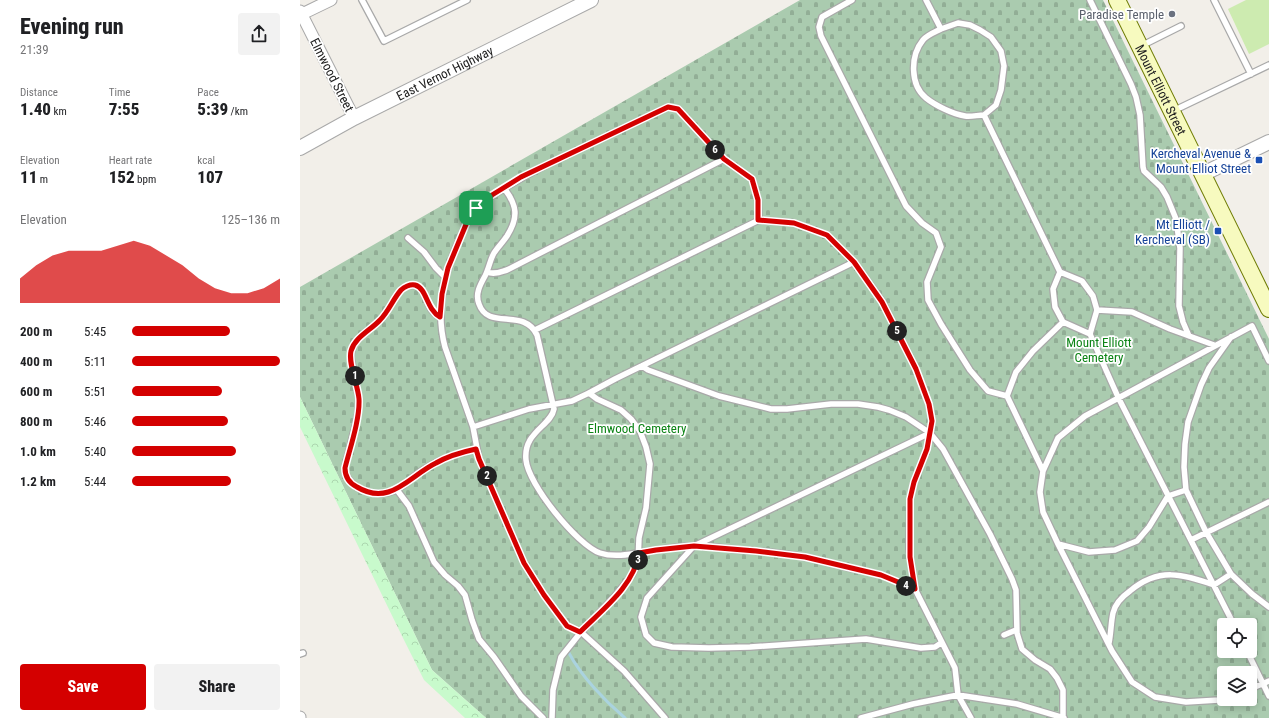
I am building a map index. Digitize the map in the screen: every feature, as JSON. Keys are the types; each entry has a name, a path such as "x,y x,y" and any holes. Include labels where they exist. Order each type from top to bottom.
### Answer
{"main road":[{"name":"Mount Elliott Street","path":"1118,0 1269,309"}],"street":[{"path":"301,14 331,0"},
{"name":"East Vernor Highway","path":"300,148 354,118 591,0"},
{"name":"Elmwood Street","path":"301,14 354,118"},
{"path":"1203,174 1269,142"}],"lane":[{"path":"362,0 384,41 467,0"},
{"path":"852,0 822,17 819,27 821,36 906,206 922,223 936,233 941,247 927,282 928,300 941,324 974,375 988,391 1008,396"},
{"path":"926,0 941,29"},
{"path":"1090,0 1136,97 1140,115 1142,162 1144,171 1161,187 1167,196 1176,219 1180,248 1179,306 1183,322 1189,336"},
{"path":"1214,0 1251,74"},
{"path":"958,23 970,25 991,37 1001,51 1004,66 1001,90 996,105 984,115 966,116 950,111 925,98 920,90 914,76 913,62 917,49 924,38 941,29 958,23"},
{"path":"1140,46 1181,26"},
{"path":"1172,112 1269,65"},
{"path":"664,718 624,671 580,632 567,626 544,595 524,563 479,459 473,427 442,337 440,317 445,277 458,243 473,213 487,199 521,177 668,107 678,109 724,159 752,179 758,200 758,220"},
{"path":"984,115 1060,272 1082,281 1093,296 1097,310 1090,334 1118,397 1230,618"},
{"path":"487,272 497,273 507,270 724,159"},
{"path":"504,188 513,201 515,220 507,236 494,254 487,272 479,286 477,295 478,304 482,312 494,318 517,319 528,324 534,330 554,409 552,416 533,436 527,447 527,466 534,482 560,518 583,542 594,550 608,555 639,553 694,546 805,557 881,575 915,589"},
{"path":"534,330 758,220 794,223 827,235 854,262 882,302 916,369 931,409 932,421 927,449 914,482 910,499 910,557 915,589 955,668 958,695 970,718"},
{"path":"408,238 420,248 445,277"},
{"path":"473,427 529,409 553,404 563,404 572,401 854,262"},
{"path":"1060,272 1053,289 1055,307 1063,322 1090,334"},
{"path":"440,317 434,314 420,288 413,285 408,286 401,291 381,320 356,341 351,353 359,399 358,414 345,472 347,478 354,486 365,492 382,494 397,490 417,474 435,463 476,449"},
{"path":"1097,310 1132,312 1214,346"},
{"path":"1043,471 1008,396 1016,372 1033,351 1063,322"},
{"path":"1217,700 1186,702 1155,697 1132,682 1109,644 1043,512 1040,492 1043,471 1058,438 1085,416 1252,326 1269,361"},
{"path":"1232,336 1209,368 1201,385 1188,422 1184,468 1186,490 1206,532 1231,574 1252,594 1269,607"},
{"path":"642,366 648,370 713,394 771,409 787,409 831,404 858,404 889,410 906,417 930,433 943,449 990,534 1012,579 1016,590 1016,630 1022,650 1035,660 1050,668 1063,690 1063,718 1017,704 958,695 913,704 861,718"},
{"path":"552,718 553,690 561,657 580,632 623,587 634,571 638,562 639,538 646,508 650,464 646,447 636,425 626,414 594,398 589,393"},
{"path":"930,433 694,546 647,598 640,617 646,635 654,643 672,646 709,648 750,647 866,639 921,648 935,646 941,643"},
{"path":"397,490 409,506 434,562 465,595 479,639 494,657 521,696 543,718"},
{"path":"1058,544 1089,552 1115,550 1137,541 1149,527 1168,496 1186,490"},
{"path":"1191,540 1269,502"},
{"path":"1109,644 1114,611 1122,598 1132,589 1146,581 1162,574 1178,575 1214,585"},
{"path":"1214,585 1231,574"},
{"path":"1004,635 1016,630"},
{"path":"1251,658 1266,683 1269,696"}],"green space":[{"name":"Elmwood Cemetery","path":"800,0 1103,0 1269,339 1269,718 486,718 432,670 300,397 300,287"},
{"path":"1246,0 1269,0 1269,44 1249,54 1228,9"},
{"path":"300,397 432,670 486,718 465,718 424,680 300,427"}],"waterway":[{"path":"569,653 594,688 625,718"}],"place":[{"name":"Paradise Temple","path":"1172,14"},
{"name":"Kercheval Avenue & Mount Elliot Street","path":"1259,160"},
{"name":"Mt Elliott / Kercheval (SB)","path":"1218,231"}],"route":[{"path":"668,107 678,109 724,159 752,179 758,200 758,220 794,223 827,235 854,262 882,302 916,369 932,413 927,449 911,490 909,507 910,557 915,589 881,575 805,557 694,546 656,550 639,553 638,562 632,575 614,597 580,632 567,626 544,595 524,563 476,449 435,463 417,474 397,490 382,494 365,492 354,486 347,478 345,472 358,414 359,399 351,358 353,345 360,337 381,320 398,294 408,286 413,285 420,288 434,314 440,317 440,305 445,277 465,227 476,208 492,195 521,177 668,107"}],"park label":[{"name":"Mount Elliott Cemetery","path":"1099,350"}]}
